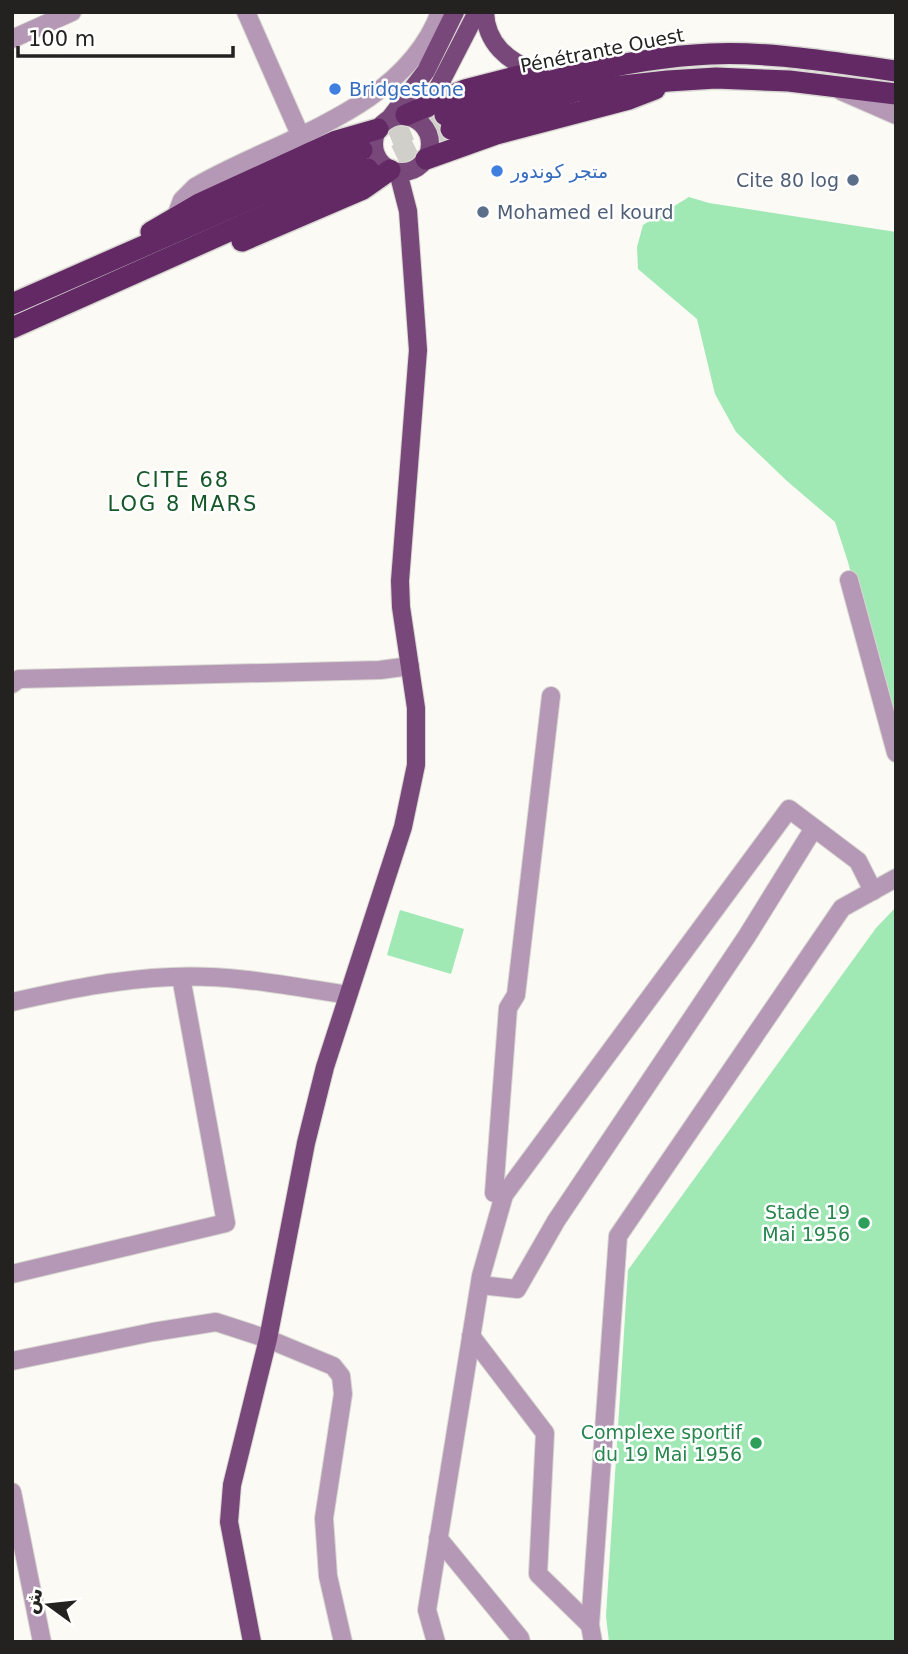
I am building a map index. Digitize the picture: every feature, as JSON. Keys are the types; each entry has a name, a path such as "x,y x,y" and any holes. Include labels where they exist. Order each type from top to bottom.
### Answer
{"highway":[{"name":"Pénétrante Ouest","path":"417,119 532,85 669,57 713,54 815,61 896,71"},
{"path":"116,259 176,216 337,141 417,119 474,87 535,71 585,64 623,66"},
{"name":"Pénétrante Ouest","path":"417,119 577,91 716,78 825,84 896,94"},
{"path":"424,162 536,122 639,96 668,81"},
{"path":"12,304 116,259 365,160 133,274 12,328"},
{"path":"133,274 203,258 363,189 394,171"}],"main road":[{"path":"252,1642 230,1531 230,1504 268,1339 306,1143 325,1066 403,827 416,765 416,708 401,607 400,581 418,350 408,211 412,187 430,152 429,135 417,119 426,71 455,12"},
{"path":"424,162 406,172 394,171 378,160 374,152 374,136 417,119 477,12"},
{"path":"485,12 489,34 497,47 520,66 535,71"},
{"path":"394,171 408,211"}],"street":[{"path":"12,39 72,12"},
{"path":"246,12 301,137"},
{"path":"176,216 182,200 195,187 301,137 376,94 409,62 424,42 440,12"},
{"path":"825,84 896,115"},
{"path":"849,580 896,753"},
{"path":"14,678 380,670 410,666"},
{"path":"504,1195 494,1193 508,1008 516,995 551,696"},
{"path":"436,1642 427,1610 480,1285 504,1195 789,809 858,861 873,891"},
{"path":"480,1285 517,1289 556,1221 747,936 814,828"},
{"path":"592,1633 618,1236 842,908 896,878"},
{"path":"12,1002 85,986 181,977 252,980 348,995"},
{"path":"12,1274 226,1223 181,977"},
{"path":"12,1361 216,1322 268,1339 333,1366 341,1376 343,1394 324,1518 328,1576 344,1642"},
{"path":"471,1336 545,1433 538,1574 592,1633"},
{"path":"12,1492 43,1642"},
{"path":"438,1538 521,1642"}],"green space":[{"path":"689,197 709,203 896,232 896,748 848,562 835,522 736,432 715,394 697,319 638,269 637,247 643,225"},
{"name":"Complexe sportif du 19 Mai 1956","path":"896,907 896,1642 609,1642 606,1616 628,1270 876,928"},
{"path":"400,910 464,929 451,974 387,955"}],"tunnel":[{"path":"362,150 445,115"},
{"path":"368,169 451,129"}],"place":[{"name":"Bridgestone","path":"335,89"},
{"name":"متجر كوندور","path":"497,171"},
{"name":"Cite 80 log","path":"853,180"},
{"name":"Mohamed el kourd","path":"483,212"},
{"name":"Stade 19 Mai 1956","path":"864,1223"},
{"name":"Complexe sportif du 19 Mai 1956","path":"756,1443"}],"district":[{"name":"CITE 68 LOG 8 MARS","path":"183,492"}]}
